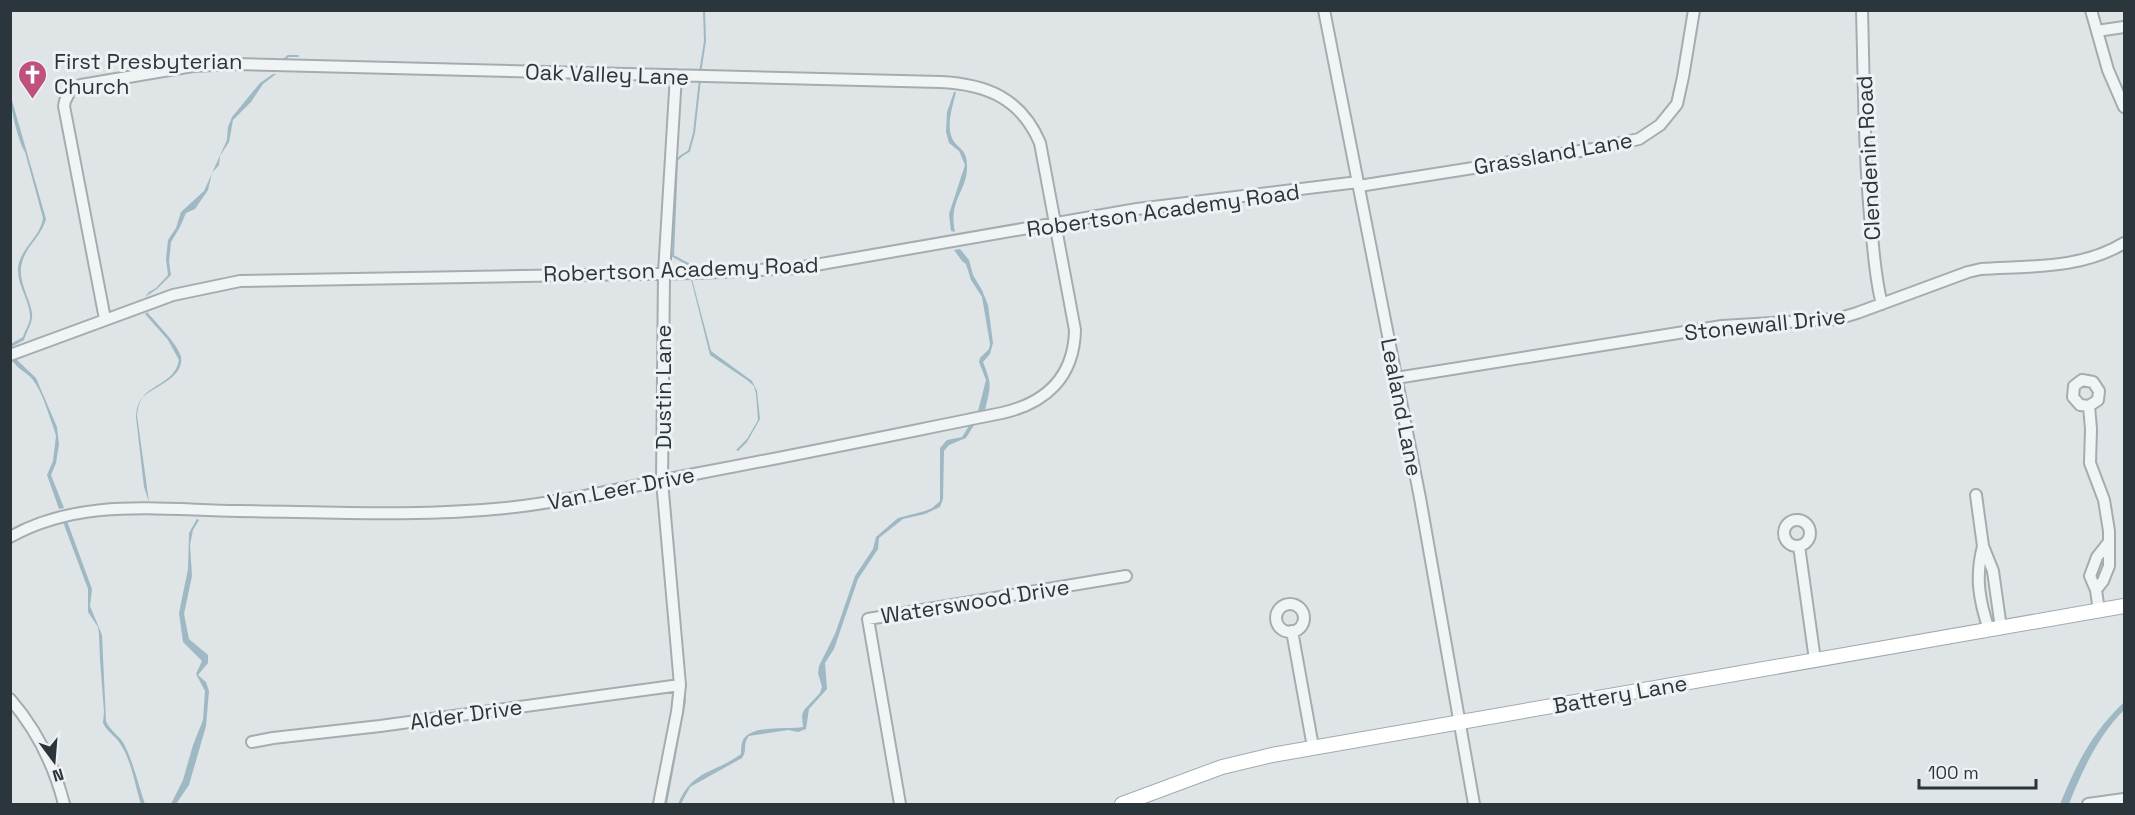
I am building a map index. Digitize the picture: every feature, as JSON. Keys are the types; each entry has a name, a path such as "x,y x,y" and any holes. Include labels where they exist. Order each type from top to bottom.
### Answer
{"main road":[{"name":"Battery Lane","path":"1124,804 1222,767 1314,747 2124,606"}],"street":[{"name":"Lealand Lane","path":"1324,10 1396,378 1474,804"},
{"name":"Grassland Lane","path":"1358,184 1582,151 1639,139 1660,125 1677,104 1694,10"},
{"name":"Clendenin Road","path":"1862,10 1863,118 1867,183 1876,276 1882,304"},
{"path":"2091,10 2110,76 2124,107"},
{"path":"2097,31 2124,27"},
{"name":"Oak Valley Lane","path":"105,319 64,106 65,101 70,91 81,85 214,63 963,83 1002,96 1028,120 1044,157 1056,223"},
{"name":"Dustin Lane","path":"659,804 676,721 680,685 662,481 664,273 676,75"},
{"name":"Robertson Academy Road","path":"10,355 173,295 240,281 664,273 798,268 1137,209 1358,184"},
{"name":"Van Leer Drive","path":"10,537 45,521 87,511 145,509 457,512 545,502 1002,413 1036,402 1052,389 1063,373 1072,353 1075,339 1073,310 1056,223"},
{"name":"Stonewall Drive","path":"1396,378 1722,326 1838,319 1968,272 2074,262 2096,257 2124,243"},
{"path":"2089,406 2090,463 2106,508 2109,531 2109,566 2103,581 2096,590 2099,611"},
{"path":"1976,495 1983,546 1994,578 1995,629"},
{"path":"1799,546 1815,660"},
{"path":"1983,546 1978,564 1978,578 1982,605 1995,629"},
{"name":"Waterswood Drive","path":"900,804 868,619 1126,576"},
{"path":"1292,631 1314,747"},
{"name":"Alder Drive","path":"252,742 680,685"},
{"path":"10,699 40,740 64,804"},
{"path":"2088,804 2124,799"}],"water":[{"path":"276,74 263,84 251,102 233,120 229,142 220,156 219,165 212,173 227,140 232,117 260,83"},
{"path":"954,92 956,92 950,132 967,159 965,182 954,211 955,232 951,231 949,214 965,165 959,151 949,143 946,132 947,112"},
{"path":"11,97 46,219 22,261 21,275 31,308 31,321 24,340 11,347 11,344 23,337 30,318 18,268 22,254 39,231 43,218 25,152 15,126"},
{"path":"212,174 208,190 195,209 186,213 171,242 169,262 171,275 145,297 168,275 166,259 168,240 176,228 181,212 204,191"},
{"path":"960,249 969,260 973,275 988,305 993,343 990,354 983,362 990,385 985,410 978,411 986,380 979,362 990,344 982,297 971,280 966,264 954,250"},
{"path":"691,279 711,351 752,381 757,391 760,419 747,442 738,451 736,450 747,439 758,420 754,386 710,355"},
{"path":"147,312 176,346 181,357 181,364 173,376 148,393 141,401 142,397 170,376 179,360 168,340 145,314"},
{"path":"16,359 36,378 57,427 59,444 56,463 51,475 64,508 59,509 47,475 53,461 56,436 54,429 37,385 12,360"},
{"path":"141,401 137,415 149,502 144,487 136,417 138,406"},
{"path":"974,425 966,438 949,445 944,451 943,499 940,507 925,514 903,519 879,538 878,549 858,579 834,649 825,663 827,689 809,709 806,729 798,732 788,730 749,736 742,758 690,787 681,804 678,804 690,784 697,778 741,754 742,742 748,735 762,730 803,727 804,710 820,693 822,687 818,673 819,666 835,634 855,576 873,549 876,537 898,518 925,511 940,501 940,448 947,440 962,437 969,426"},
{"path":"197,519 199,520 193,530 190,545 192,576 184,614 189,639 208,655 208,663 198,675 206,682 209,691 206,726 189,785 176,804 171,804 183,780 203,720 205,691 196,674 202,661 183,642 179,613 188,569 189,533"},
{"path":"67,521 92,589 90,606 102,635 106,721 124,744 145,804 141,804 125,752 103,723 98,627 88,612 88,589 63,522"},
{"path":"679,635 682,635 686,701 667,804 664,804 684,700"},
{"path":"2124,702 2124,710 2106,731 2092,754 2069,804 2060,804 2086,750 2102,726"}],"waterway":[{"path":"700,73 705,41 704,10"},
{"path":"282,62 288,56 298,56"},
{"path":"689,268 688,264 673,256 677,160 689,151 694,133 700,79"}],"place":[{"name":"First Presbyterian Church","path":"33,100"}]}
